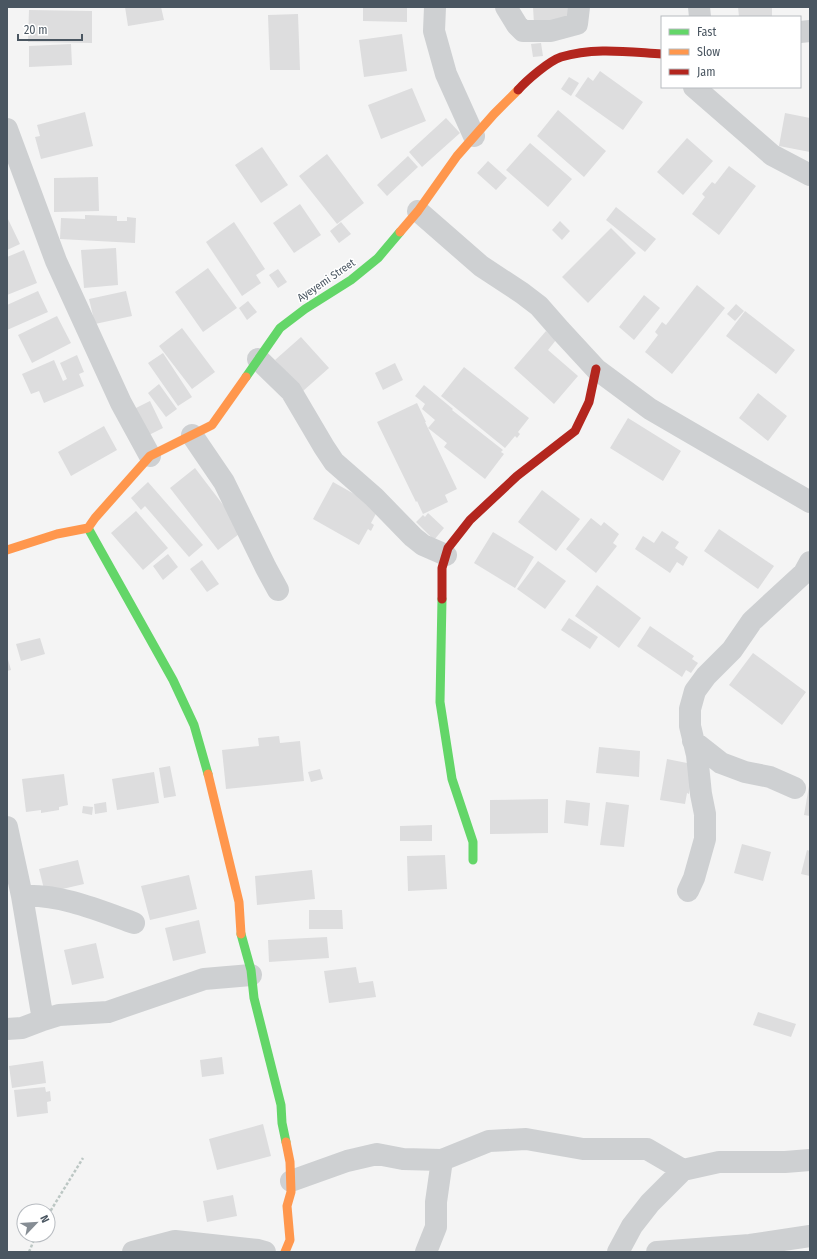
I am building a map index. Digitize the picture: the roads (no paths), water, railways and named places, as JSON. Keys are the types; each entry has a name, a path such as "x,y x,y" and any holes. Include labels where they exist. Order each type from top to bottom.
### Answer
{"street":[{"path":"435,7 434,31 446,74 474,136"},
{"path":"506,7 522,31 552,31 577,24 579,7"},
{"name":"Ayeyemi Street","path":"88,528 95,518 150,456 212,425 280,328 305,309 351,280 378,258 418,210 457,156 530,77 560,57 596,50 661,54"},
{"path":"695,88 772,155 810,175"},
{"path":"7,128 56,261 121,403 150,456"},
{"path":"418,210 481,266 539,306 596,369 650,409 810,502"},
{"path":"258,360 291,391 334,462 374,497 413,537 423,545 446,555"},
{"path":"473,860 473,842 452,779 440,702 442,568 448,548 470,520 517,476 575,431 589,402 596,369"},
{"path":"192,435 224,482 278,590"},
{"path":"7,550 57,534 88,528 173,680 194,725 211,786 238,902 241,935 251,970 254,998 281,1105 282,1124 290,1162 291,1181 291,1192 286,1206 290,1240 285,1252"},
{"path":"688,891 694,878 705,838 705,814 701,794 697,755 690,726 690,709 695,690 706,676 732,650 752,621 804,573 810,562"},
{"path":"693,741 721,763 745,772 770,777 795,788"},
{"path":"7,827 22,896 43,1020"},
{"path":"22,896 39,895 58,898 96,909 134,923"},
{"path":"7,1029 22,1028 59,1015 108,1012 204,979 251,975"},
{"path":"291,1181 346,1161 377,1154 403,1159 442,1160 489,1141 526,1139 583,1149 647,1149 683,1170"},
{"path":"426,1252 436,1227 436,1202 442,1160"},
{"path":"618,1252 632,1226 650,1203 683,1170 719,1162 784,1162 810,1160"},
{"path":"657,1252 750,1245 810,1236"},
{"path":"133,1252 175,1241 258,1250 264,1252"}]}
